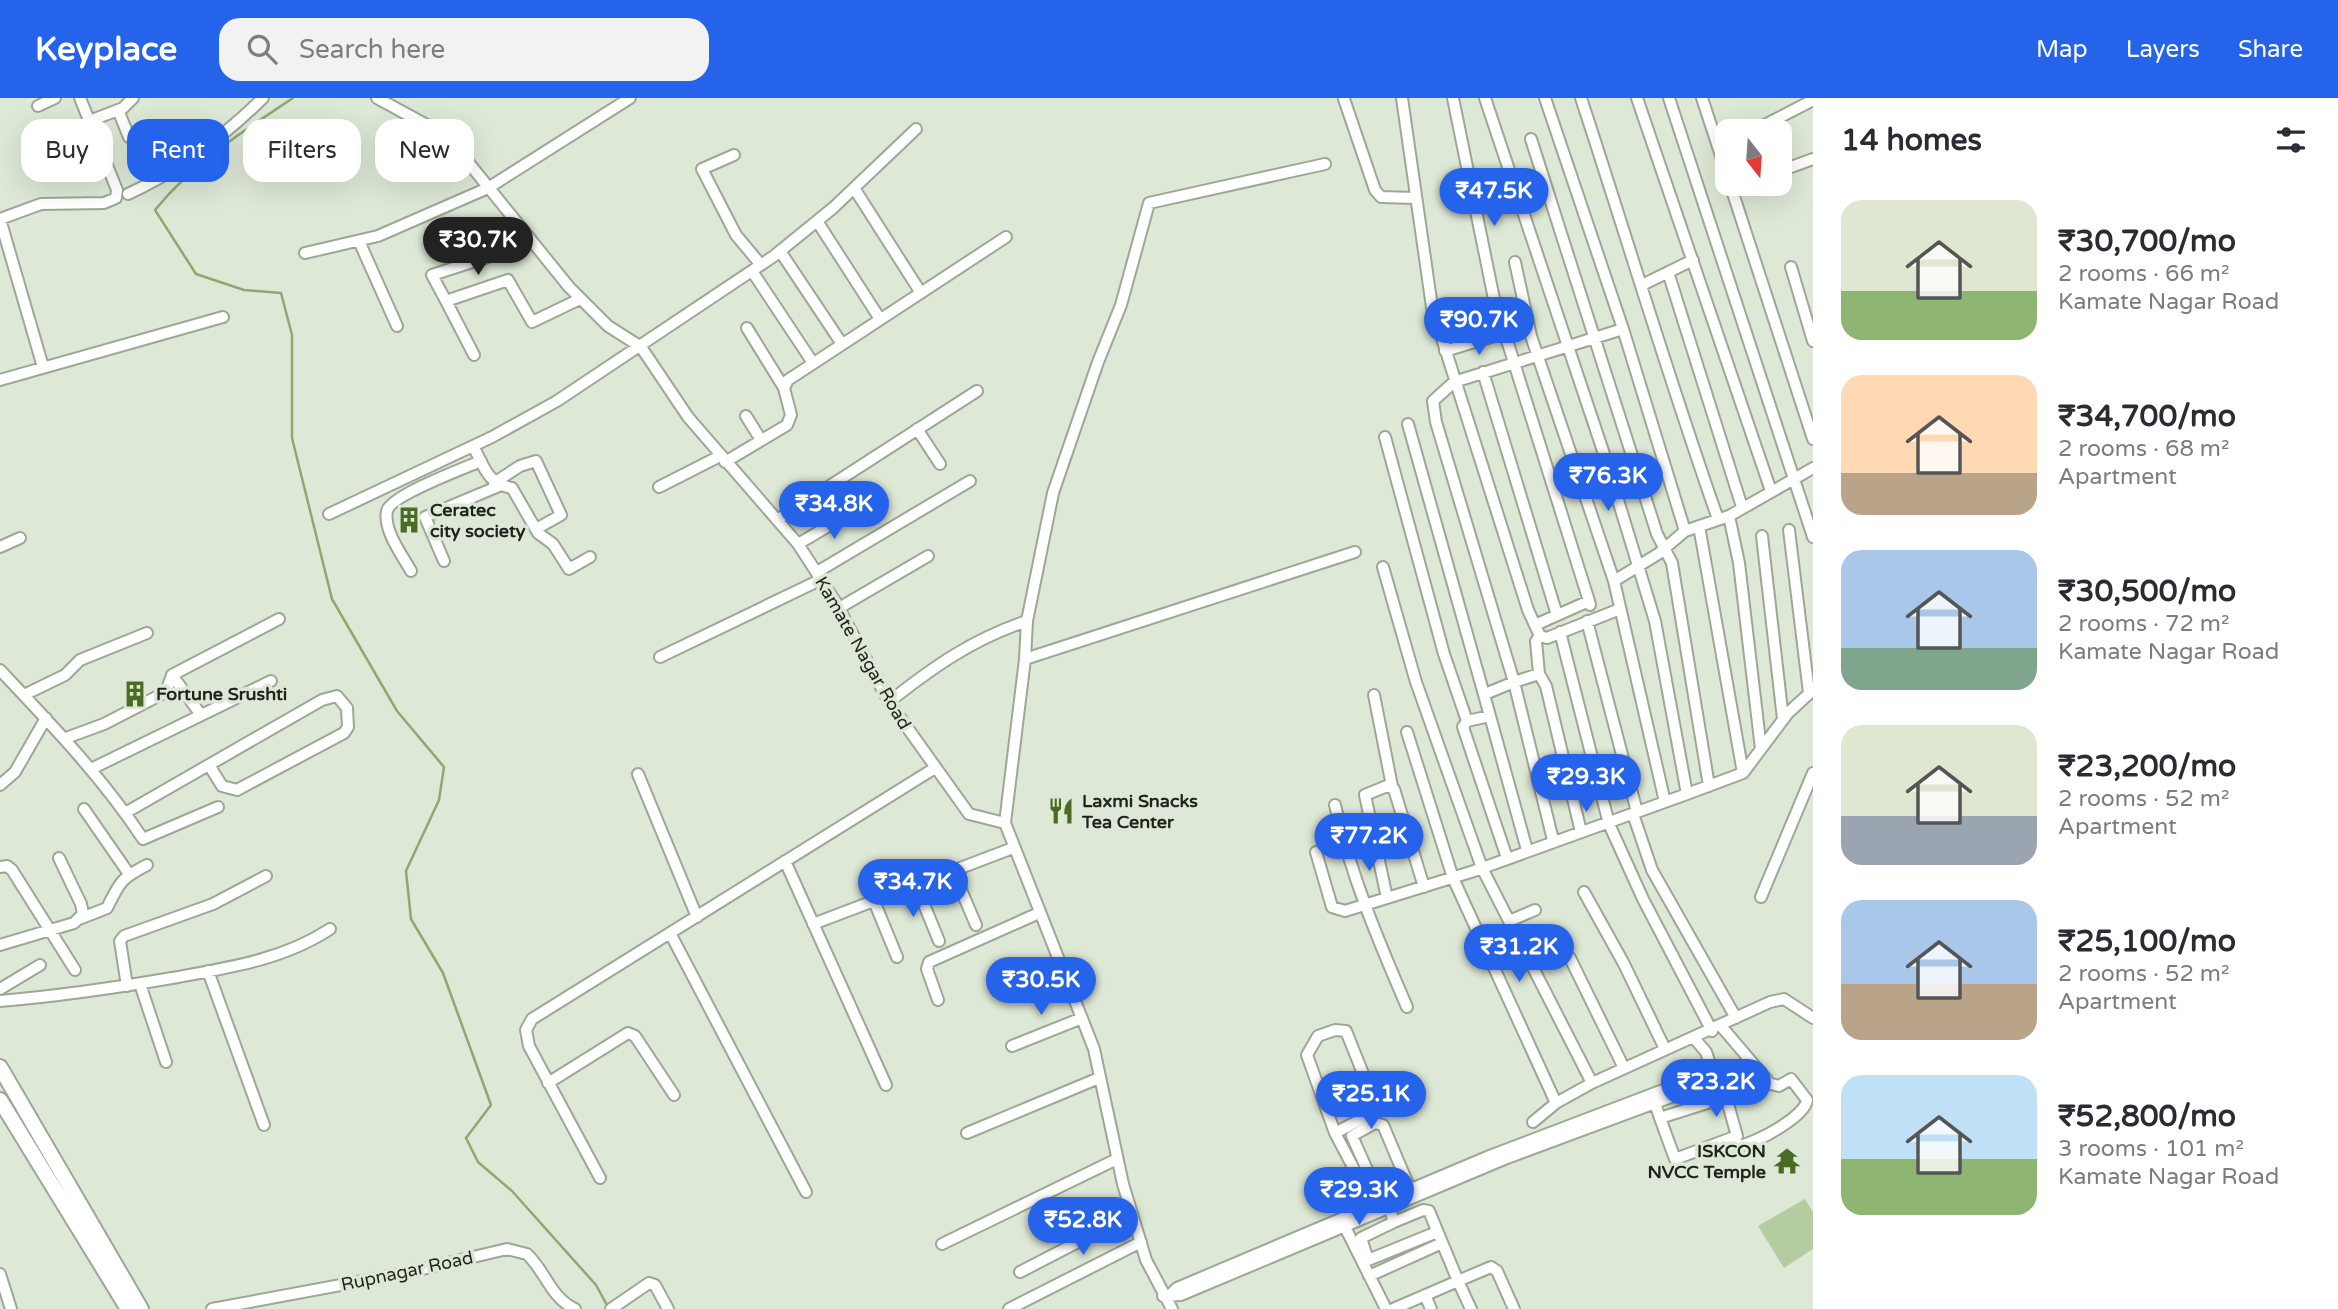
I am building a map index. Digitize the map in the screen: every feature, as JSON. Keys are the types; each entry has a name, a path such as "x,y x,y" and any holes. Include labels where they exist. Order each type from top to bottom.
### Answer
{"main road":[{"path":"0,1067 141,1309"},
{"path":"0,1100 128,1309"}],"street":[{"path":"38,106 55,98"},
{"path":"80,98 86,119"},
{"path":"95,119 118,110 133,98"},
{"path":"128,194 170,173 239,122 263,98"},
{"name":"Kamate Nagar Road","path":"377,98 447,136 531,243 580,299 608,326 641,347 688,417 797,544 819,575 889,702 969,814 1005,823"},
{"path":"305,253 359,241 415,221 488,188 630,98"},
{"path":"1402,98 1432,307 1454,383 1535,625 1541,636 1547,638 1620,609"},
{"path":"1453,98 1478,229 1504,333 1589,601 1590,619 1651,870 1736,1018"},
{"path":"1545,98 1623,329 1685,531"},
{"path":"1581,98 1690,439 1724,517 1739,563 1761,749"},
{"path":"1637,98 1751,440 1771,491"},
{"path":"1669,98 1813,537"},
{"path":"1702,98 1715,138"},
{"path":"1345,99 1375,190 1381,197 1415,198"},
{"path":"1489,99 1639,568 1661,649 1687,794"},
{"path":"1776,119 1813,100"},
{"path":"118,110 127,132"},
{"path":"329,514 473,446 557,401 641,347 780,251 854,188 916,129"},
{"path":"1531,139 1657,534 1672,563 1709,786"},
{"path":"734,155 702,169 736,235 813,363"},
{"path":"1792,167 1813,159"},
{"path":"1172,1309 1141,1242 1132,1214 1082,1018 1005,823 1025,659 1027,621 1053,493 1098,362 1121,305 1149,204 1325,164"},
{"path":"43,367 0,219 41,204 104,203 116,198 117,190 113,181"},
{"path":"854,188 920,293"},
{"path":"1734,196 1813,439"},
{"path":"817,221 880,319"},
{"path":"784,388 788,380 1006,237"},
{"path":"359,241 397,326"},
{"path":"474,355 432,275 531,243"},
{"path":"780,251 842,344"},
{"path":"1642,285 1693,260"},
{"path":"1515,262 1538,354 1614,582 1665,802"},
{"path":"1791,267 1813,341"},
{"path":"1668,272 1742,507"},
{"path":"446,301 508,280 532,322 580,299"},
{"path":"0,380 223,317"},
{"path":"659,487 723,459 787,425 790,419 784,388 747,328"},
{"path":"1553,840 1514,682 1433,401 1454,383 1483,372 1623,329"},
{"path":"1445,351 1504,333"},
{"path":"1483,372 1557,615"},
{"path":"777,520 977,391"},
{"path":"746,416 761,440"},
{"path":"1408,425 1527,850"},
{"path":"917,429 940,464"},
{"path":"1385,438 1444,654 1467,722"},
{"path":"473,446 496,484 512,488 536,529 553,544 569,569 590,557"},
{"path":"411,571 389,528 386,514 389,506 407,494 481,461"},
{"path":"444,561 425,517 496,484 530,461 536,461 561,514 536,529"},
{"path":"1614,582 1639,568 1685,531 1724,517 1813,468"},
{"path":"660,657 819,575 970,481"},
{"path":"797,544 854,510"},
{"path":"1699,526 1742,773"},
{"path":"1316,852 1332,907 1339,911 1453,878 1553,840 1609,824 1742,773 1783,719 1811,692 1789,530"},
{"path":"1762,536 1783,719"},
{"path":"0,547 20,538"},
{"path":"1025,659 1355,552"},
{"path":"839,608 928,556"},
{"path":"1383,567 1416,682 1482,868 1592,1083"},
{"path":"1535,625 1589,601"},
{"path":"66,738 104,724 166,692 172,675 279,620"},
{"path":"889,702 922,675 964,647 993,632 1027,621"},
{"path":"1560,632 1609,824 1643,899 1716,1029 1768,1080"},
{"path":"24,695 65,675 80,660 146,633"},
{"path":"1541,636 1536,641 1539,674 1546,685 1581,832"},
{"path":"0,670 66,738 143,839 218,807"},
{"path":"1485,694 1539,674"},
{"path":"172,675 201,715"},
{"path":"91,769 271,681"},
{"path":"1374,695 1392,786 1424,887"},
{"path":"125,813 321,700 337,696 347,708 348,727 344,733 237,790 222,786 209,765"},
{"path":"1490,716 1467,722 1463,727 1507,858"},
{"path":"0,785 15,772 46,718"},
{"path":"1407,732 1453,878 1556,1103"},
{"path":"600,1178 526,1037 528,1023 935,768"},
{"path":"1761,897 1813,773"},
{"path":"638,774 697,917"},
{"path":"1387,898 1365,795 1392,786"},
{"path":"1335,805 1345,850 1364,905 1407,1007"},
{"path":"84,809 129,874"},
{"path":"813,925 1013,848"},
{"path":"59,858 81,904 83,914 79,919"},
{"path":"785,861 886,1085"},
{"path":"0,945 107,908 112,891 129,874 147,865"},
{"path":"0,867 7,866 12,870 75,970"},
{"path":"953,871 976,925"},
{"path":"127,986 120,941 124,936 213,904 265,876"},
{"path":"916,885 939,941"},
{"path":"1584,892 1624,964 1665,1049"},
{"path":"874,901 897,957"},
{"path":"1509,921 1535,909"},
{"path":"937,1000 927,969 929,962 1039,913"},
{"path":"0,1001 127,986 208,971 295,949 330,929"},
{"path":"670,933 806,1192"},
{"path":"1570,958 1624,1068"},
{"path":"0,989 40,965"},
{"path":"997,991 1061,966"},
{"path":"208,971 264,1125"},
{"path":"140,984 166,1062"},
{"path":"1533,1122 1556,1103 1592,1083 1784,999 1813,1018"},
{"path":"1012,1046 1082,1018"},
{"path":"1335,1133 1375,1112 1376,1106 1346,1031 1335,1030 1318,1036 1307,1055 1335,1133 1394,1222"},
{"path":"548,1083 628,1033 635,1036 674,1095"},
{"path":"1694,1038 1706,1052 1715,1077 1731,1089 1752,1079 1779,1086 1791,1080 1807,1100 1799,1116 1777,1126 1767,1136 1739,1146 1731,1139"},
{"path":"1167,1295 1177,1288 1342,1222 1410,1189 1715,1077"},
{"path":"967,1133 1099,1078"},
{"path":"1653,1098 1660,1118 1675,1159 1737,1136 1726,1097 1660,1118"},
{"path":"1381,1204 1653,1098"},
{"path":"1381,1204 1352,1136 1376,1123 1383,1125 1410,1189"},
{"path":"942,1244 1117,1159"},
{"path":"1437,1232 1368,1260 1361,1238 1427,1210 1437,1232 1442,1243 1458,1281 1471,1309"},
{"path":"1020,1272 1132,1214"},
{"path":"1342,1222 1386,1309"},
{"path":"1009,1309 1141,1242"},
{"path":"1370,1276 1442,1243"},
{"name":"Rupnagar Road","path":"212,1309 405,1273 507,1249 527,1254 562,1303 575,1309"},
{"path":"1393,1309 1491,1267 1495,1268 1514,1309"},
{"path":"0,1274 10,1309"},
{"path":"613,1308 649,1283 655,1285 668,1309"},
{"path":"1424,1295 1431,1309"}],"green space":[{"path":"1805,1199 1813,1212 1813,1249 1784,1268 1758,1226"}],"waterway":[{"path":"293,98 202,163 155,210 196,274 244,290 281,293 292,335 292,438 332,599 397,711 444,767 439,800 406,871 411,919 443,973 491,1105 466,1138 478,1162 512,1191 596,1285 608,1307"}],"place":[{"name":"Ceratec city society","path":"409,520"},
{"name":"Fortune Srushti","path":"135,694"},
{"name":"Laxmi Snacks Tea Center","path":"1061,811"},
{"name":"ISKCON NVCC Temple","path":"1787,1161"}]}
